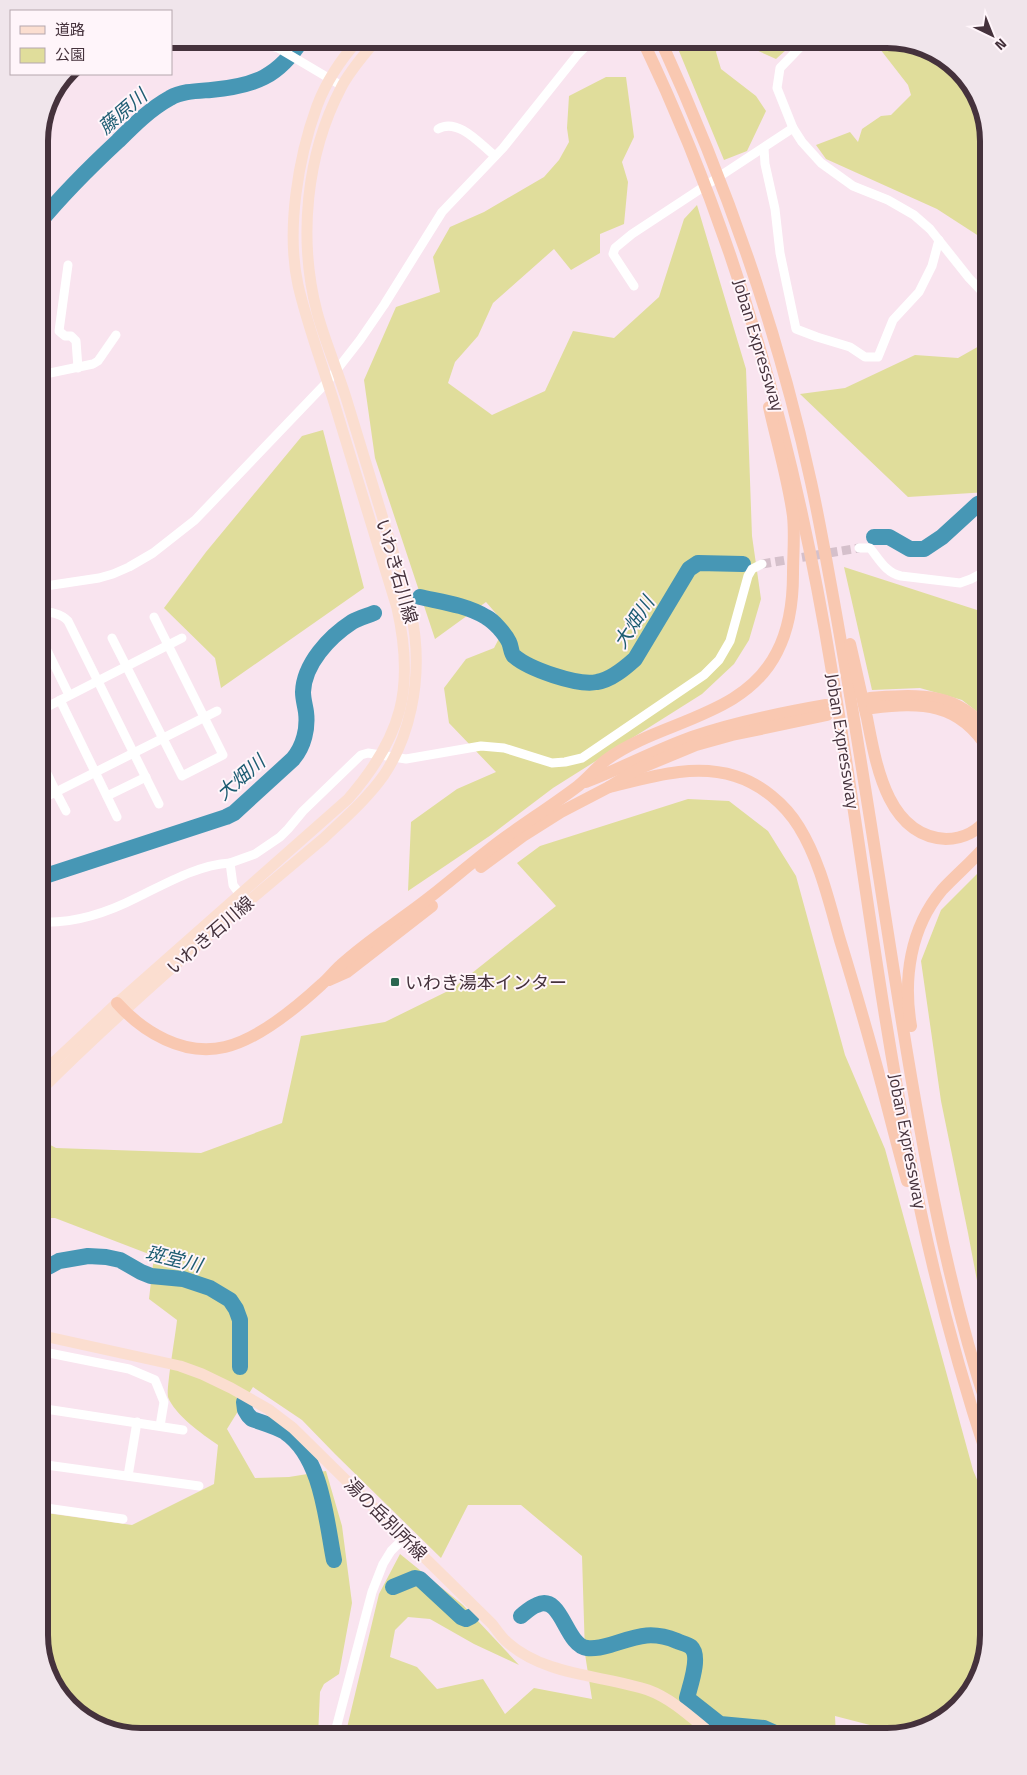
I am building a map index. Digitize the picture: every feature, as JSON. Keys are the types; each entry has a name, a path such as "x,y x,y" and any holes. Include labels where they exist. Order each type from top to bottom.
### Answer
{"highway":[{"name":"Joban Expressway","path":"646,48 668,94 727,243 749,309 783,430 808,540 832,669 903,1120 938,1286 958,1363 979,1430"},
{"name":"Joban Expressway","path":"664,48 711,157 758,288 782,363 815,501 849,684 923,1149 948,1265 979,1380"},
{"path":"120,1007 170,1043 195,1049 223,1048 248,1039 286,1013 323,984 341,965 498,843 579,785 619,751 664,729 703,714 736,697 750,687 769,666 784,638 793,597 793,516 749,309"},
{"path":"815,501 855,664 877,767 893,804 908,823 928,836 950,839 969,834 979,828"},
{"path":"979,722 964,710 935,697 919,695 871,703 920,705 941,709 969,725 979,737"},
{"path":"323,984 347,972 523,836 561,812 609,787 638,769 696,745 826,710 769,715 694,737 579,785"},
{"path":"609,787 693,770 721,772 736,776 763,790 783,807 798,826 813,854 821,878 938,1286"},
{"path":"948,1265 930,1138 910,1019 908,984 910,961 915,941 931,905 947,885 979,852"}],"main road":[{"name":"いわき石川線","path":"48,1068 243,899 348,799 368,776 381,755 397,722 406,665 404,636 328,380 311,336 298,283 294,236 294,211 305,146 317,106 330,80 353,48"},
{"name":"いわき石川線","path":"243,899 343,821 367,797 394,757 410,715 416,674 416,637 410,607 337,369 317,312 310,274 307,232 314,159 326,123 342,86 370,48"},
{"name":"いわき石川線","path":"48,1083 120,1007"},
{"name":"湯の岳別所線","path":"48,1337 180,1366 231,1388 268,1409 293,1428 405,1537 492,1624 506,1641 522,1653 562,1671 648,1690 683,1710 704,1728"}],"street":[{"path":"278,48 342,86"},
{"path":"48,586 99,578 129,567 153,553 195,520 328,380 360,340 384,305 442,212 518,132 584,48"},
{"path":"799,48 780,68 777,88 793,128 821,163 853,186 888,200 914,215 930,229 979,287"},
{"path":"438,129 448,125 456,127 464,131 495,156"},
{"path":"634,286 613,254 614,248 672,207 793,128"},
{"path":"761,150 775,209 780,252 796,328 850,347 865,357 878,357 893,320 919,292 932,266 939,240"},
{"path":"68,265 60,330 65,336 71,336 76,341 78,368"},
{"path":"48,374 78,368 98,361 116,336"},
{"path":"858,548 870,548 888,570 893,574 901,576 960,583 979,575"},
{"path":"48,922 69,922 82,919 126,903 162,884 208,866 230,863 254,854 280,837 303,811 361,755 368,753 406,758 481,746 504,748 552,763 582,758 704,675 719,660 730,641 748,576 752,569 762,564"},
{"path":"48,612 64,616 159,804"},
{"path":"112,638 122,662 127,666 182,776 222,755 154,617"},
{"path":"48,706 182,638"},
{"path":"48,652 69,695"},
{"path":"60,700 117,816"},
{"path":"48,796 217,711"},
{"path":"48,776 66,811"},
{"path":"107,796 146,776"},
{"path":"230,863 233,884 243,899"},
{"path":"48,1353 129,1369 155,1380 164,1402 160,1426"},
{"path":"48,1409 183,1430"},
{"path":"128,1476 137,1422"},
{"path":"48,1465 199,1486"},
{"path":"48,1508 124,1519"},
{"path":"336,1727 372,1592 390,1551 405,1537"}],"green space":[{"path":"678,48 717,48 716,52 721,69 756,96 766,111 747,151 724,160"},
{"path":"752,48 788,48 776,59"},
{"path":"879,48 904,49 928,57 956,79 970,99 978,123 979,135 979,236 937,209 826,159 816,145 850,132 858,142 862,129 881,116 891,115 911,95 908,85"},
{"path":"606,77 626,77 634,137 622,162 628,182 624,224 600,234 600,253 571,270 554,249 493,303 478,336 455,362 448,383 492,415 545,391 573,331 614,338 659,297 684,219 697,205 746,369 752,536 761,599 749,640 734,664 702,694 553,788 491,835 408,891 411,822 457,789 496,772 449,723 444,688 466,659 494,648 506,625 486,602 435,639 375,458 364,380 396,307 440,292 433,257 450,227 484,212 544,177 559,160 569,142 567,128 569,96"},
{"path":"979,346 979,493 908,497 800,394 845,388 915,355 958,358"},
{"path":"323,430 364,588 221,688 215,658 164,608 206,552 302,436"},
{"path":"844,567 979,609 979,713 962,700 920,688 872,690"},
{"path":"688,799 729,801 768,831 796,876 845,1055 885,1149 973,1470 979,1484 979,1640 975,1664 970,1676 956,1696 938,1712 928,1718 910,1724 886,1728 835,1716 836,1728 347,1727 379,1594 400,1554 463,1605 519,1665 474,1644 430,1619 408,1617 395,1630 390,1657 417,1667 437,1689 483,1679 505,1714 534,1688 592,1699 585,1654 582,1556 521,1505 468,1505 441,1558 302,1420 253,1387 227,1429 255,1478 289,1477 326,1471 342,1526 352,1603 339,1674 324,1684 320,1692 318,1727 135,1727 111,1723 99,1718 71,1696 57,1676 52,1664 48,1646 48,1513 132,1525 214,1484 218,1445 183,1417 168,1397 177,1320 149,1299 154,1256 55,1218 48,1218 48,1144 56,1148 201,1153 282,1123 301,1036 385,1022 452,989 556,906 517,863 540,846"},
{"path":"979,872 979,1291 941,1101 921,961 941,910"}],"waterway":[{"name":"藤原川","path":"48,213 87,171 136,123 156,107 180,94 240,86 253,82 274,71 296,48"},
{"name":"大畑川","path":"874,537 889,537 910,549 924,549 942,537 979,504"},
{"name":"大畑川","path":"420,597 445,602 478,613 489,619 505,635 512,653 521,661 566,679 588,683 602,681 613,676 635,659 689,569 698,563 743,564"},
{"name":"大畑川","path":"48,875 234,813 297,754 304,737 306,724 303,695 304,682 319,652 343,628 374,613"},
{"name":"斑堂川","path":"48,1267 59,1261 88,1256 106,1257 120,1260 151,1276 183,1279 210,1288 230,1300 236,1309 240,1320 240,1367"},
{"name":"斑堂川","path":"244,1402 245,1410 252,1419 285,1432 297,1443 307,1457 315,1473 325,1509 334,1560"},
{"name":"斑堂川","path":"393,1587 415,1578 420,1579 461,1617 466,1619 472,1616"},
{"name":"斑堂川","path":"521,1616 537,1605 545,1603 552,1606 573,1638 580,1645 587,1648 602,1647 636,1637 651,1635 688,1645 694,1651 695,1664 687,1698 720,1724 762,1728"}],"tunnel":[{"path":"762,564 859,548"}],"place":[{"name":"いわき湯本インター","path":"395,982"}]}
